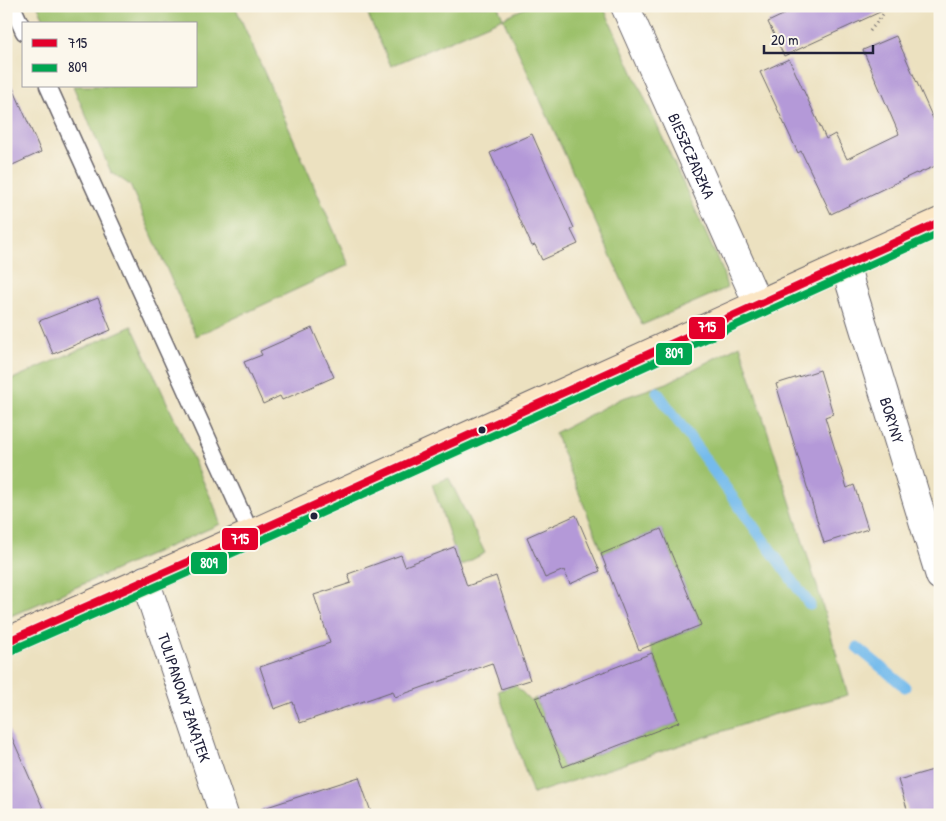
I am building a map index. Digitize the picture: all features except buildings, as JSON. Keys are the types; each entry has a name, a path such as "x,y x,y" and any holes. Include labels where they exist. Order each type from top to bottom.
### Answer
{"street":[{"name":"BIESZCZADZKA","path":"625,6 758,304"},
{"path":"6,642 251,534 940,222"},
{"name":"BORYNY","path":"846,264 851,286 940,576"},
{"name":"TULIPANOWY ZAKĄTEK","path":"145,580 224,815"}],"lane":[{"path":"12,6 22,28"},
{"path":"49,88 251,534"}],"path":[{"path":"870,30 883,14 885,6"}],"green space":[{"path":"38,6 235,6 349,265 196,336 130,185 111,172 74,88 198,88 198,22 45,22"},
{"path":"364,6 498,6 503,18 391,66"},
{"path":"529,6 603,6 722,269 727,288 642,325 503,18"},
{"path":"132,326 214,505 220,524 6,618 6,382"},
{"path":"740,345 817,586 848,695 772,715 533,794 498,691 515,685 531,701 536,698 563,767 679,722 650,646 701,625 661,529 603,553 555,433 620,399 667,383"},
{"path":"449,478 485,553 460,566 432,484"}],"waterway":[{"path":"657,392 810,605"},
{"path":"857,647 905,687"}],"transit line":[{"name":"715","path":"6,642 251,534 940,222"},
{"name":"809","path":"10,651 255,543 940,233"}]}
